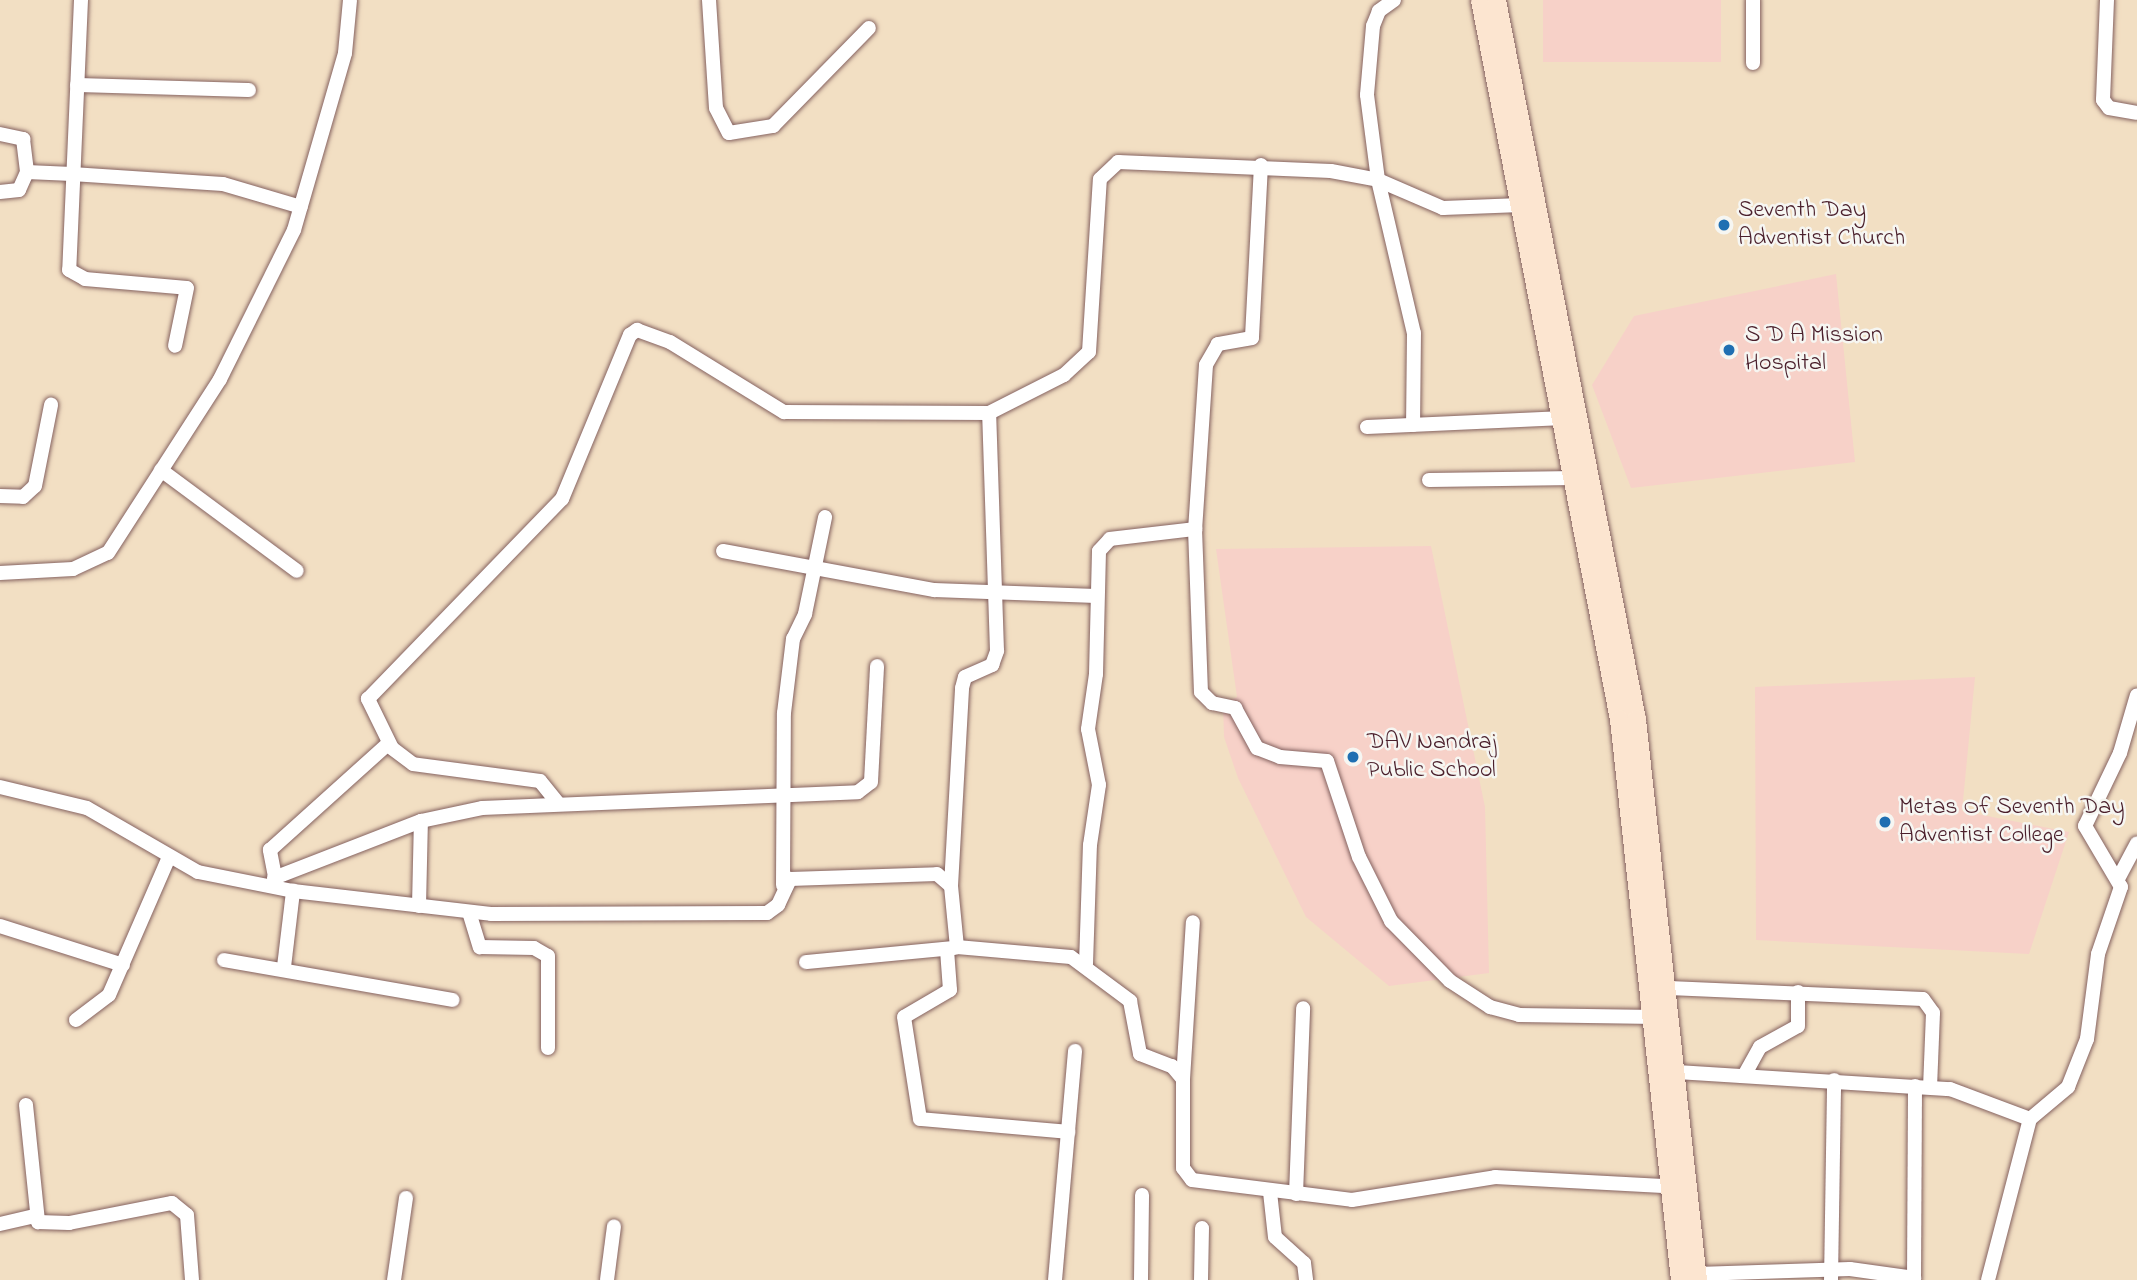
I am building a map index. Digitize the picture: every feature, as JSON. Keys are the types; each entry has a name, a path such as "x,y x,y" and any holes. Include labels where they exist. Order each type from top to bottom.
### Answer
{"main road":[{"path":"1480,0 1576,478 1619,719 1691,1278"},
{"path":"1496,0 1636,719 1669,988 1677,1072 1681,1188"}],"street":[{"path":"81,0 69,270 85,279 187,288 175,346"},
{"path":"0,573 97,561 161,470 245,332 301,207 345,53 350,0"},
{"path":"709,0 716,108 729,133 773,126 869,28"},
{"path":"1394,0 1378,11 1373,26 1366,78 1378,180 1414,332 1413,425"},
{"path":"1753,0 1753,62"},
{"path":"2107,0 2103,100 2109,108 2137,113"},
{"path":"77,85 249,90"},
{"path":"0,134 23,139 27,172 19,190 0,192"},
{"path":"557,802 540,781 430,769 400,757 369,709 372,691 562,499 629,335 637,330 670,342 784,412 989,413 1064,374 1088,352 1106,168 1136,158 1261,165 1378,180 1443,208 1521,205"},
{"path":"1261,165 1254,328 1247,343 1218,344 1208,354 1195,529 1201,692 1212,703 1235,708 1257,748 1280,758 1327,761 1359,857 1404,939 1450,981 1507,1012 1656,1017"},
{"path":"27,172 223,184 301,207"},
{"path":"0,496 23,497 35,486 51,405"},
{"path":"989,413 988,486 998,592 996,660 973,670 962,688 951,886 950,990 904,1017 920,1119 1068,1132"},
{"path":"1367,427 1564,418"},
{"path":"161,470 297,571"},
{"path":"1429,480 1576,478"},
{"path":"0,787 68,800 198,872 276,883 293,891 469,912 766,914 778,905 783,886 782,797 793,639 825,517"},
{"path":"1086,964 1089,858 1099,785 1088,729 1096,674 1096,596 1104,543 1195,529"},
{"path":"723,551 814,563 934,590 1096,596"},
{"path":"276,883 421,821 557,802 782,797 858,792 871,782 877,666"},
{"path":"2119,877 2092,846 2085,827 2120,753 2137,695"},
{"path":"276,883 270,850 279,839 389,743"},
{"path":"419,906 421,821"},
{"path":"1988,1280 2030,1119 2068,1087 2081,1058 2119,877 2137,844"},
{"path":"76,1020 109,996 169,858"},
{"path":"783,886 799,877 927,873 951,886"},
{"path":"284,967 293,891"},
{"path":"469,912 481,947 534,948 548,956 548,1048"},
{"path":"1193,922 1183,1079 1186,1175 1270,1192 1372,1199 1495,1177 1681,1188"},
{"path":"0,926 122,965"},
{"path":"806,962 952,948 1071,957 1086,964 1130,1001 1140,1054 1172,1066 1183,1079"},
{"path":"224,960 284,967 453,1000"},
{"path":"1669,988 1923,999 1933,1013 1922,1087 1914,1279 1832,1275 1691,1278"},
{"path":"1745,1074 1760,1047 1798,1026 1798,992"},
{"path":"1296,1194 1303,1008"},
{"path":"1055,1280 1075,1051"},
{"path":"1677,1072 1835,1080 1967,1092 2030,1119"},
{"path":"1832,1275 1835,1080"},
{"path":"26,1105 34,1216"},
{"path":"1270,1192 1275,1237 1304,1263 1306,1280"},
{"path":"1141,1280 1142,1195"},
{"path":"394,1280 406,1198"},
{"path":"0,1224 34,1216 54,1225 172,1203 187,1215 192,1280"},
{"path":"607,1280 614,1226"},
{"path":"1201,1280 1202,1228"}],"shaded area":[{"path":"1543,0 1721,0 1721,62 1543,62"},
{"name":"S D A Mission Hospital","path":"1836,274 1855,462 1631,488 1592,385 1634,316"},
{"name":"DAV Nandraj Public School","path":"1431,546 1485,807 1489,973 1389,986 1306,917 1238,778 1224,737 1223,704 1237,697 1216,549"},
{"name":"Metas Of Seventh Day Adventist College","path":"1975,677 1962,811 2069,832 2029,954 1756,940 1755,687"}],"place":[{"name":"Seventh Day Adventist Church","path":"1724,225"},
{"name":"S D A Mission Hospital","path":"1729,350"},
{"name":"DAV Nandraj Public School","path":"1353,757"},
{"name":"Metas Of Seventh Day Adventist College","path":"1885,822"}]}
